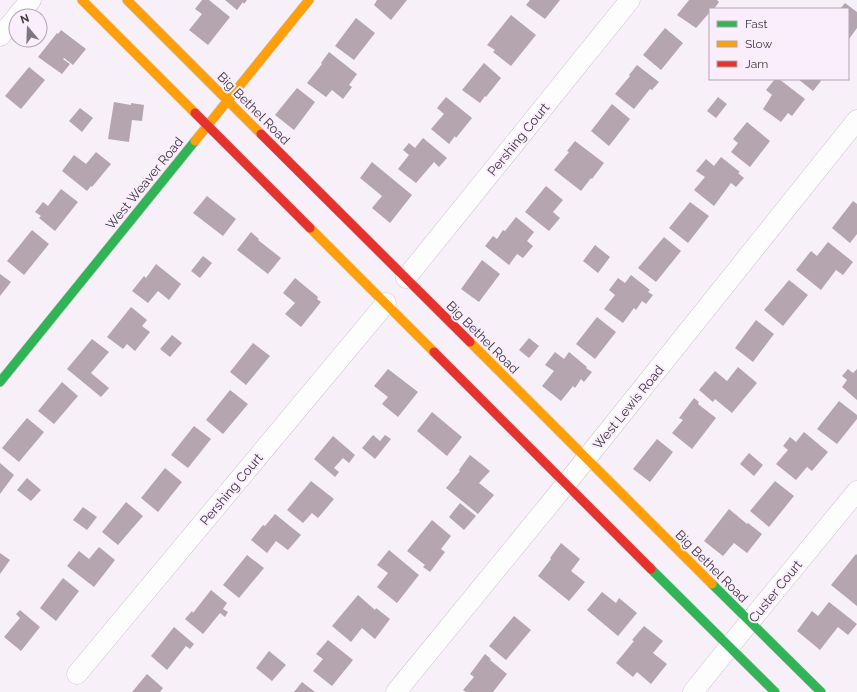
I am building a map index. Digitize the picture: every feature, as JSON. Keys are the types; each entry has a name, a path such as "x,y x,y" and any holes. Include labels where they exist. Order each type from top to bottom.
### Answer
{"main road":[{"path":"82,0 775,692"},
{"name":"Big Bethel Road","path":"127,0 821,692"},
{"name":"West Weaver Road","path":"0,382 208,126 308,0"}],"street":[{"path":"25,8 32,0"},
{"name":"Pershing Court","path":"406,278 630,0"},
{"path":"0,36 8,27"},
{"name":"West Lewis Road","path":"396,692 566,484 857,120"},
{"name":"Pershing Court","path":"77,674 386,303"},
{"name":"Custer Court","path":"693,692 857,491"}],"building":[{"path":"202,0 209,0 230,17 208,45 189,30 202,14 195,9"},
{"path":"225,0 247,0 244,4 243,2 237,10"},
{"path":"377,0 407,0 391,20 374,5"},
{"path":"530,0 560,0 545,19 526,5"},
{"path":"689,0 717,0 719,2 715,8 709,8 709,13 696,28 677,15"},
{"path":"845,3 857,12 857,28 849,39 849,8 841,8"},
{"path":"511,15 536,35 511,66 493,52 495,50 487,45"},
{"path":"356,18 375,33 354,60 335,46"},
{"path":"665,28 683,43 661,70 643,55"},
{"path":"61,30 86,49 73,65 64,58 63,59 70,64 62,74 38,57 45,48 48,48 48,44 57,33 58,34"},
{"path":"329,52 357,74 349,85 352,87 343,99 332,90 326,97 307,83 322,64 321,63"},
{"path":"484,63 501,78 480,103 462,90"},
{"path":"637,65 659,82 652,90 650,89 634,109 615,94"},
{"path":"29,67 45,80 21,109 5,96"},
{"path":"774,80 780,80 805,99 792,116 788,113 781,122 763,109 772,95 766,90"},
{"path":"799,80 820,80 821,81 813,91"},
{"path":"297,88 315,102 294,130 275,115"},
{"path":"446,97 472,118 456,138 455,136 449,144 431,129 444,114 437,108"},
{"path":"718,97 727,104 716,118 707,111"},
{"path":"114,102 131,105 131,103 144,105 142,121 132,120 129,142 108,139"},
{"path":"612,104 630,119 609,146 591,131"},
{"path":"80,108 93,118 82,132 69,121"},
{"path":"747,122 770,141 750,167 731,152 738,143 733,139"},
{"path":"423,138 447,158 439,167 434,162 416,183 398,169 409,155 403,150 409,143 415,148"},
{"path":"575,141 604,163 581,191 554,170 569,152 567,151"},
{"path":"96,152 111,164 87,191 62,171 74,155 86,164"},
{"path":"721,157 740,172 738,173 744,178 736,187 731,183 714,206 694,190 705,177 696,171 706,159 714,166"},
{"path":"372,162 412,195 390,223 372,208 382,196 360,178"},
{"path":"546,186 563,200 553,212 560,218 549,231 525,212"},
{"path":"61,189 78,202 55,231 39,218 41,216 35,212 43,202 48,206"},
{"path":"207,196 236,219 223,236 193,213"},
{"path":"853,201 857,204 857,234 850,243 832,228"},
{"path":"690,202 709,216 688,243 669,228"},
{"path":"516,217 534,232 527,241 533,246 523,258 517,254 509,265 485,246 493,236 497,239 503,230 505,231"},
{"path":"32,230 49,244 24,275 7,261"},
{"path":"251,232 259,239 258,240 281,258 268,274 237,250"},
{"path":"664,237 681,251 656,282 638,268"},
{"path":"828,242 853,262 843,275 836,270 821,290 796,270 811,251 817,256"},
{"path":"595,245 610,257 598,273 583,261"},
{"path":"203,256 212,263 200,278 191,271"},
{"path":"482,260 500,274 479,302 461,289"},
{"path":"156,264 181,284 169,300 158,291 148,303 132,291 144,276 146,278"},
{"path":"0,274 11,282 0,296"},
{"path":"631,275 650,290 648,292 653,295 646,304 642,301 636,310 634,308 623,323 604,309 615,295 609,290 618,278 625,283"},
{"path":"295,278 318,297 317,299 321,302 301,327 285,314 295,303 283,293"},
{"path":"789,280 808,295 783,326 764,310"},
{"path":"131,307 147,320 142,326 150,332 135,351 127,344 123,349 107,337"},
{"path":"597,317 616,332 595,359 576,344"},
{"path":"756,320 774,334 753,362 735,348"},
{"path":"172,335 182,343 170,357 160,349"},
{"path":"529,338 539,346 529,358 519,350"},
{"path":"92,339 109,352 91,373 109,388 101,397 67,369"},
{"path":"253,343 270,356 246,385 230,372"},
{"path":"555,352 564,359 569,352 592,372 584,382 581,379 575,388 573,386 561,401 542,386 554,371 545,365"},
{"path":"738,367 757,383 732,413 715,399 713,402 699,390 715,371 727,381"},
{"path":"388,369 418,392 398,417 382,404 388,397 374,386"},
{"path":"848,369 853,373 857,369 857,400 842,387 847,380 842,376"},
{"path":"62,382 78,396 54,424 38,411"},
{"path":"230,390 248,404 223,434 206,420"},
{"path":"694,398 699,402 698,404 716,418 692,449 672,433 683,420 679,418"},
{"path":"839,401 857,415 857,419 837,444 817,429"},
{"path":"432,412 462,437 447,456 417,431"},
{"path":"27,418 44,432 19,462 2,448"},
{"path":"194,426 211,439 188,468 171,455"},
{"path":"804,432 828,452 812,471 807,467 796,480 776,464 788,450 783,446 790,437 796,442"},
{"path":"373,435 380,441 385,435 391,439 375,459 362,448"},
{"path":"333,436 355,455 349,463 343,458 334,468 339,472 335,477 314,459"},
{"path":"657,439 673,452 650,482 633,469"},
{"path":"749,453 763,465 754,476 740,464"},
{"path":"470,455 490,471 479,483 494,495 478,514 446,488 460,471 459,470"},
{"path":"0,463 14,475 0,494"},
{"path":"165,468 182,482 158,512 141,498"},
{"path":"27,478 41,490 31,501 17,490"},
{"path":"311,481 334,499 318,518 312,513 303,523 287,510"},
{"path":"775,481 794,496 769,527 750,511"},
{"path":"126,502 143,516 118,545 102,532"},
{"path":"460,503 476,516 464,530 449,517"},
{"path":"83,507 97,517 87,530 73,520"},
{"path":"729,509 762,534 747,553 734,543 723,556 704,541"},
{"path":"275,514 301,535 288,550 276,541 267,553 251,540 263,525 265,526"},
{"path":"432,520 451,536 441,549 445,552 430,572 423,567 425,565 407,551"},
{"path":"561,543 580,559 571,571 585,582 569,601 538,576"},
{"path":"99,547 115,560 94,587 67,566 79,551 89,559"},
{"path":"389,550 419,575 397,603 377,587 388,573 377,565"},
{"path":"0,553 10,560 0,574"},
{"path":"856,554 857,555 857,606 831,585"},
{"path":"247,555 264,568 239,598 223,585"},
{"path":"63,578 79,591 56,621 40,608"},
{"path":"211,590 227,603 223,609 228,612 225,617 220,613 203,634 185,619 192,611 193,613"},
{"path":"602,592 616,603 619,598 637,613 618,636 587,610"},
{"path":"358,595 375,610 376,608 390,619 375,639 362,628 351,642 332,626"},
{"path":"829,602 857,624 848,635 838,627 820,650 797,631 812,611 818,616"},
{"path":"20,610 40,627 21,651 4,637 20,618 16,614"},
{"path":"514,616 531,630 506,660 489,646"},
{"path":"644,626 663,641 653,653 667,664 651,684 637,672 633,677 616,663"},
{"path":"174,627 194,644 190,649 186,646 167,670 151,656"},
{"path":"328,640 353,660 332,686 313,671 323,659 316,654"},
{"path":"269,651 286,665 272,681 256,668"},
{"path":"485,654 507,674 493,692 466,692 463,690 474,677 470,674"},
{"path":"147,674 163,688 160,692 132,692"},
{"path":"302,682 315,692 294,692"}],"traffic: fast":[{"path":"0,382 195,141"},
{"path":"651,569 775,692"},
{"path":"712,584 821,692"}],"traffic: slow":[{"path":"82,0 195,113"},
{"path":"127,0 261,134"},
{"path":"195,141 309,0"},
{"path":"310,228 434,352"},
{"path":"470,342 712,584"}],"traffic: jam":[{"path":"195,113 310,228"},
{"path":"261,134 470,342"},
{"path":"434,352 651,569"}]}
